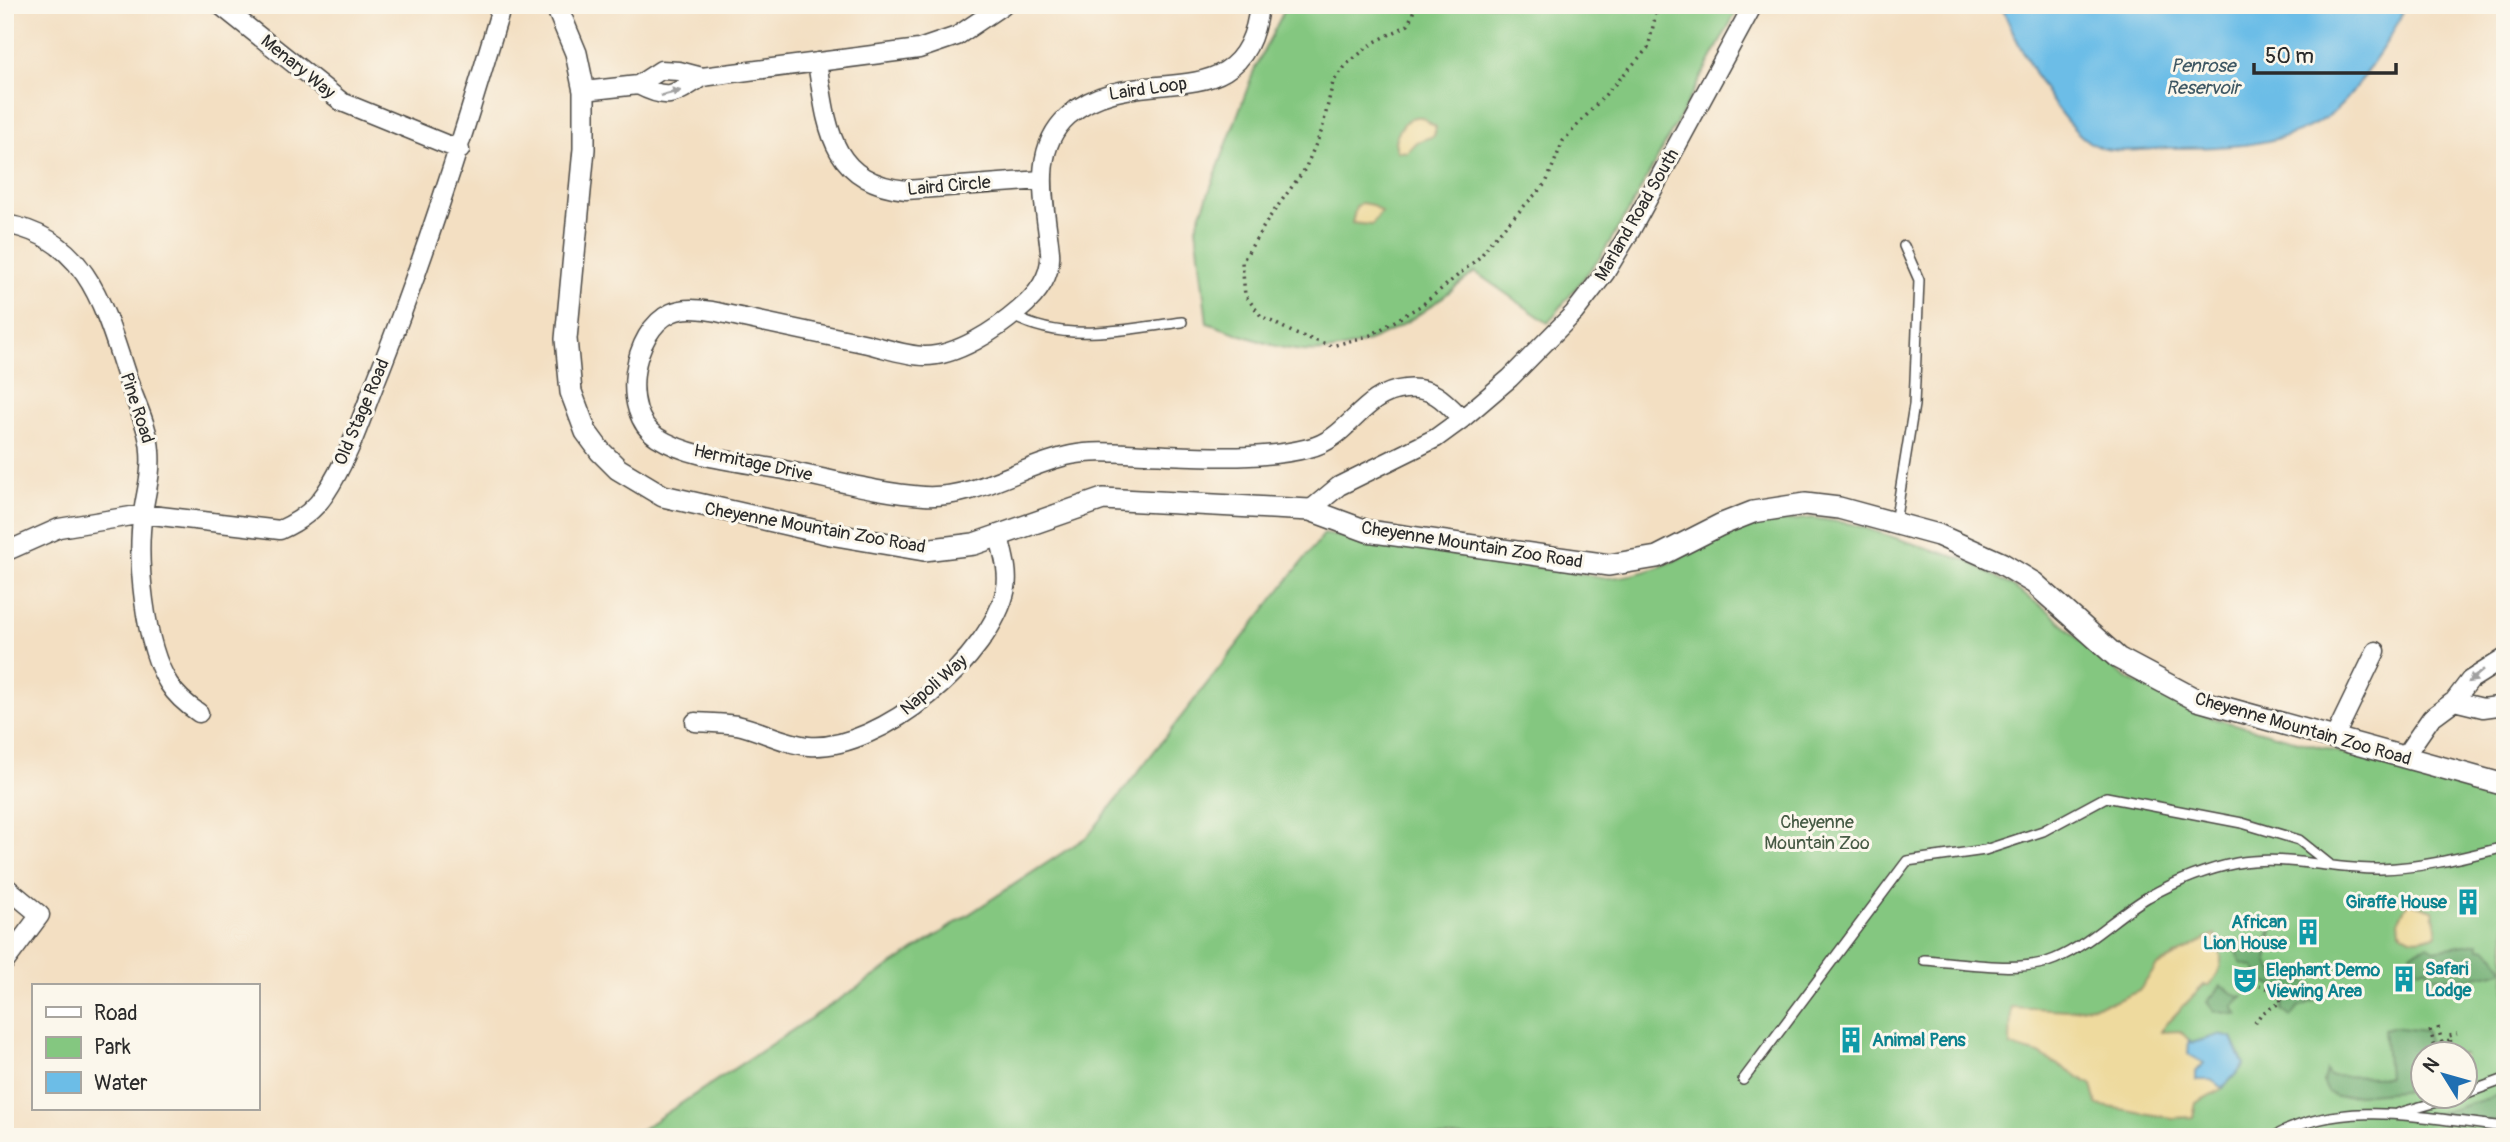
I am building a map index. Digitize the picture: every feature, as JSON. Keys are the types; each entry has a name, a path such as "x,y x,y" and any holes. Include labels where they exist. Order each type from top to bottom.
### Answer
{"street":[{"name":"Menary Way","path":"219,5 342,102 460,149"},
{"name":"Old Stage Road","path":"5,552 59,528 143,514 280,530 296,522 324,496 348,449 411,292 460,149 502,5"},
{"name":"Cheyenne Mountain Zoo Road","path":"555,5 576,53 584,92 584,149 566,340 571,392 586,432 600,451 639,484 663,496 693,505 925,550 952,549 999,536 1103,499 1310,510 1367,531 1609,565 1657,557 1720,525 1753,512 1805,504 1839,508 1938,535 2001,563 2034,583 2118,658 2196,701 2505,785"},
{"path":"584,92 638,85 659,96 680,92 702,77 897,53 939,44 977,24 1003,5"},
{"name":"Laird Loop","path":"1041,180 1051,140 1068,116 1101,95 1120,89 1214,79 1230,69 1242,56 1251,38 1259,5"},
{"name":"Marland Road South","path":"1310,510 1339,486 1436,438 1462,419 1543,346 1605,273 1753,5"},
{"name":"Laird Circle","path":"817,62 831,139 839,155 866,180 883,188 906,191 1041,180"},
{"name":"Hermitage Drive","path":"1041,180 1050,256 1048,273 1031,300 1013,316 960,348 924,356 692,308 672,313 658,322 639,352 636,404 642,420 654,435 681,448 928,496 970,490 1072,454 1096,452 1203,456 1310,448 1342,432 1370,401 1388,391 1407,388 1425,389 1440,396 1462,419"},
{"name":"Pine Road","path":"5,224 53,243 74,258 89,277 103,306 150,447 152,480 143,514 143,590 148,627 167,682 181,700 199,713"},
{"name":"Napoli Way","path":"695,722 737,725 809,746 849,739 903,714 957,669 979,643 996,616 1008,575 999,536"},
{"path":"2334,738 2376,651"},
{"path":"2404,757 2431,718 2454,701 2470,680 2505,658"},
{"path":"2454,701 2483,708 2505,705"},
{"path":"5,886 40,915 5,962"}],"lane":[{"path":"1895,523 1914,405 1919,280 1904,247"},
{"path":"1013,316 1035,328 1056,332 1114,331 1182,321"},
{"path":"1743,1080 1908,861 1985,850 2043,831 2106,797 2265,830 2299,840 2329,864"},
{"path":"1924,960 2026,966 2054,959 2094,937 2148,898 2192,876 2238,863 2294,860 2378,869 2435,864 2505,847"},
{"path":"2478,1089 2505,1079"},
{"path":"2392,1115 2410,1110"},
{"path":"2273,1137 2297,1124 2340,1113 2392,1115 2505,1127"}],"path":[{"path":"1416,5 1408,24 1373,43 1347,64 1333,82 1322,130 1305,169 1269,218 1242,262 1245,295 1261,316 1296,334 1332,346 1371,335 1422,305 1481,256 1492,240 1546,183 1563,141 1648,48 1658,5"},
{"path":"2255,1023 2261,1014 2281,1002 2279,993 2260,986"},
{"path":"2438,1027 2441,1040"},
{"path":"2430,1030 2433,1040"},
{"path":"2450,1040 2449,1036 2457,1034"}],"green space":[{"path":"1287,5 1740,5 1631,207 1601,256 1548,323 1475,272 1432,305 1387,333 1338,349 1311,351 1274,346 1207,323 1196,227 1255,68"},
{"name":"Cheyenne Mountain Zoo","path":"1813,518 1852,524 1968,561 2050,612 2099,658 2130,680 2205,716 2413,772 2505,802 2505,1137 630,1137 1088,836 1324,534 1608,578 1659,567 1733,532 1762,524"},
{"path":"2273,923 2267,961 2274,974 2313,985 2317,1000 2298,1007 2291,1017 2282,1010 2286,997 2282,989 2262,981 2254,967 2240,963 2237,950 2232,950 2230,943 2236,940 2264,952"},
{"path":"2478,943 2479,948 2494,954 2504,970 2467,978 2429,977 2428,967 2419,970 2411,960 2411,953 2427,946 2434,950"},
{"path":"2221,986 2239,997 2244,996 2233,1007 2238,1015 2214,1011 2207,1002"},
{"path":"2391,1027 2426,1031 2428,1040 2408,1040 2408,1090 2336,1097 2328,1092 2323,1082 2326,1071 2330,1076 2388,1077 2384,1029"},
{"path":"2505,1093 2505,1122 2434,1115 2450,1110 2478,1110 2478,1101"}],"sand":[{"path":"1421,117 1436,127 1434,136 1416,142 1407,152 1397,151 1395,141 1401,127 1411,118"},
{"path":"1361,203 1372,205 1381,212 1372,225 1352,223 1356,207"},
{"path":"2408,902 2433,910 2437,934 2413,939 2400,931 2399,920"},
{"path":"2215,934 2221,955 2218,973 2161,1032 2180,1031 2192,1043 2219,1035 2232,1038 2244,1065 2223,1088 2196,1103 2193,1117 2172,1118 2097,1105 2092,1085 2039,1054 2010,1046 2011,1007 2069,1010 2113,1002 2139,991 2157,966"}],"water":[{"name":"Penrose Reservoir","path":"2001,5 2405,5 2390,36 2353,91 2337,109 2313,125 2294,134 2252,144 2130,151 2110,150 2094,145 2066,120 2028,61"},
{"path":"2219,1035 2232,1038 2244,1065 2223,1088 2211,1080 2196,1080 2196,1072 2204,1063 2188,1054 2189,1040 2192,1043"}],"place":[{"name":"Giraffe House","path":"2468,902"},
{"name":"African Lion House","path":"2308,932"},
{"name":"Safari Lodge","path":"2404,979"},
{"name":"Elephant Demo Viewing Area","path":"2245,980"},
{"name":"Animal Pens","path":"1851,1040"}]}
